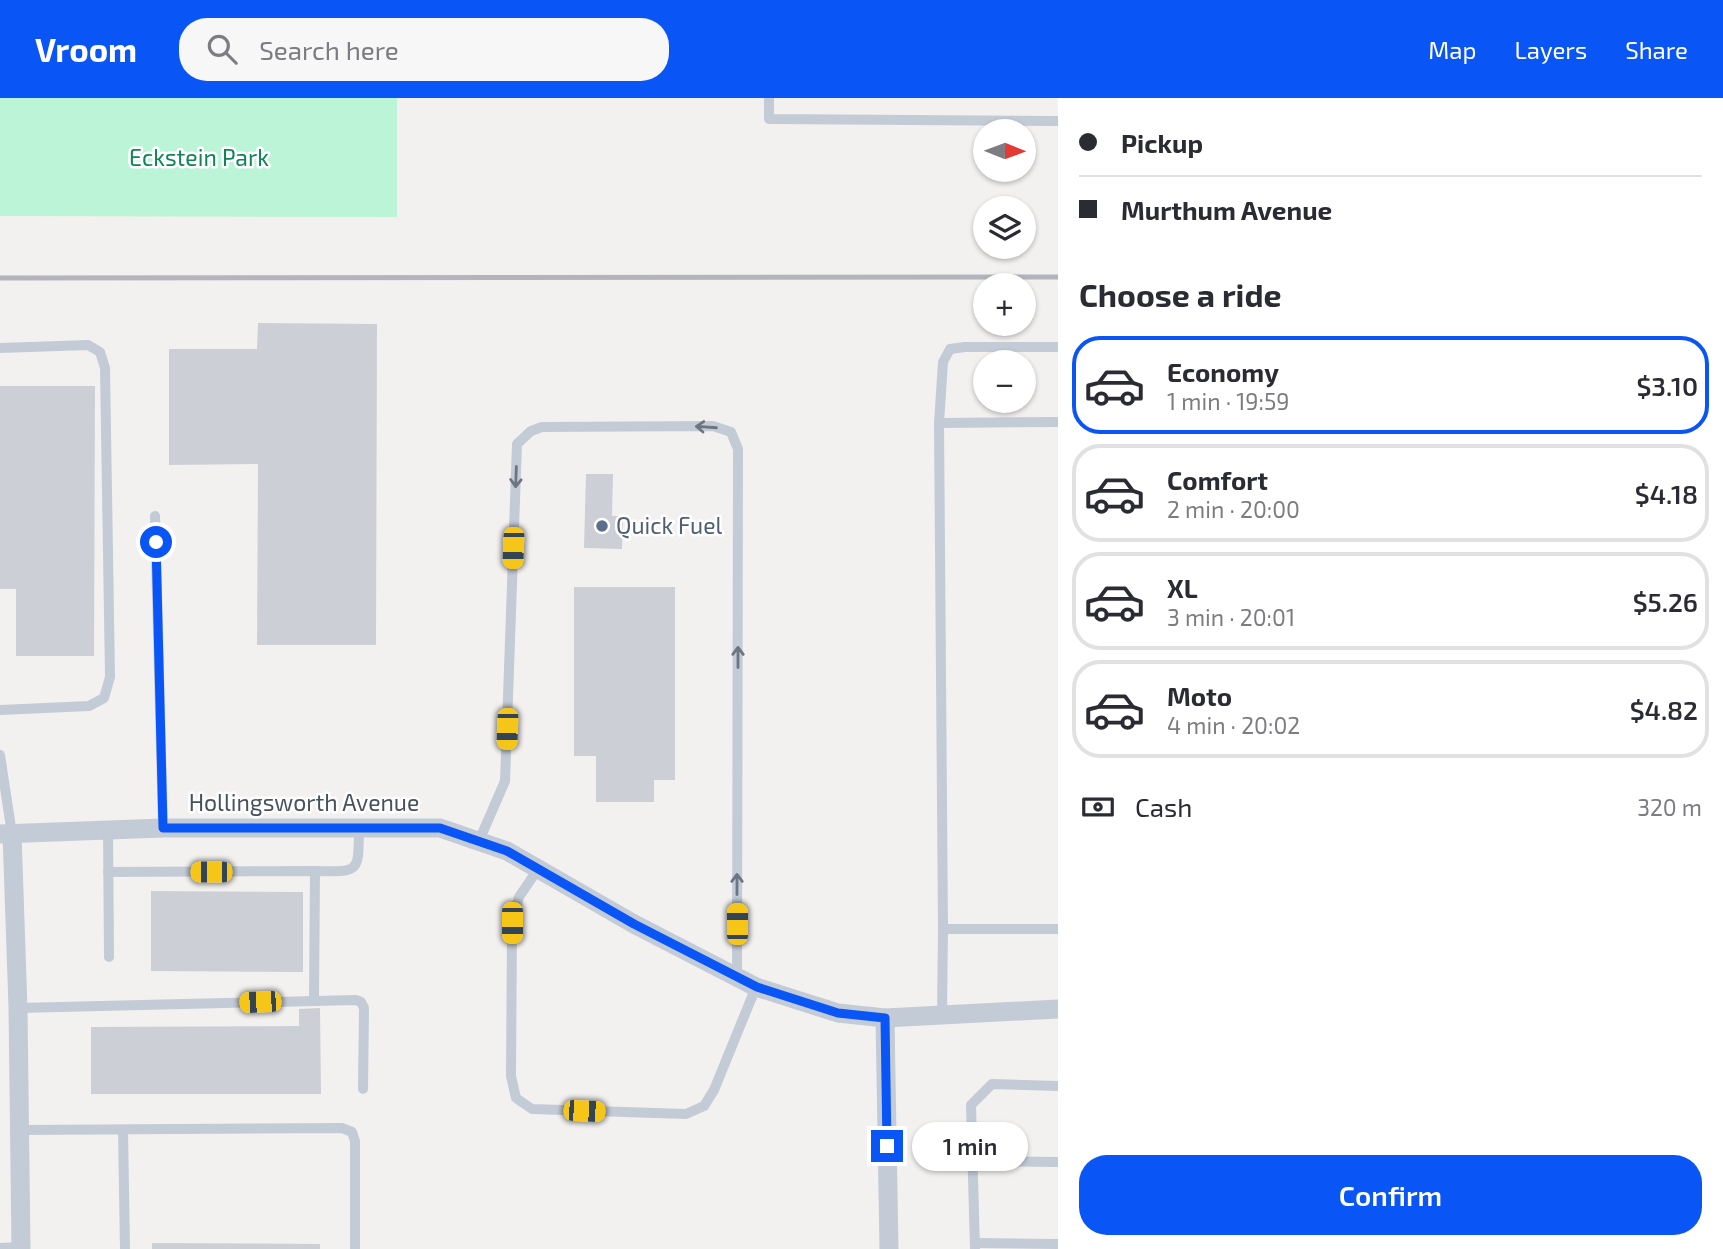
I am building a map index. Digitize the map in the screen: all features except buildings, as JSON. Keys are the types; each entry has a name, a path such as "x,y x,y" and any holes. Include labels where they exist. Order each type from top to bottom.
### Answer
{"street":[{"name":"Hollingsworth Avenue","path":"6,834 163,828 440,828 507,851 634,924 757,987 838,1013 885,1018 1058,1009"},
{"path":"6,834 18,1008 21,1248"},
{"path":"885,1018 888,1249"}],"lane":[{"path":"769,98 769,119 1058,121"},
{"path":"0,348 88,345 100,352 105,368 110,677 104,698 89,706 0,709"},
{"path":"942,1016 939,422 943,362 950,349 965,346 1058,347"},
{"path":"939,422 1058,422"},
{"path":"479,841 505,781 517,444 531,431 542,427 713,426 732,432 738,449 737,977"},
{"path":"155,516 163,828"},
{"path":"0,755 6,834"},
{"path":"108,872 349,872 355,868 358,861 359,826"},
{"path":"108,830 109,957"},
{"path":"538,869 519,897 512,923 511,1076 516,1098 532,1109 687,1114 704,1106 714,1090 757,987"},
{"path":"314,1000 315,872"},
{"path":"943,929 1058,929"},
{"path":"18,1008 356,1000 361,1002 364,1008 363,1089"},
{"path":"1058,1086 992,1084 971,1105 975,1246 1058,1244"},
{"path":"20,1130 342,1128 352,1132 355,1141 355,1249"},
{"path":"123,1130 125,1249"},
{"path":"972,1161 1058,1162"},
{"path":"0,1248 21,1248"}],"green space":[{"name":"Eckstein Park","path":"0,98 397,98 397,217 0,216"}],"railway":[{"path":"0,278 1058,277"}],"place":[{"name":"Quick Fuel","path":"602,526"}],"route":[{"path":"156,542 163,828 440,828 507,851 634,924 757,987 838,1013 885,1018 887,1146"}]}
